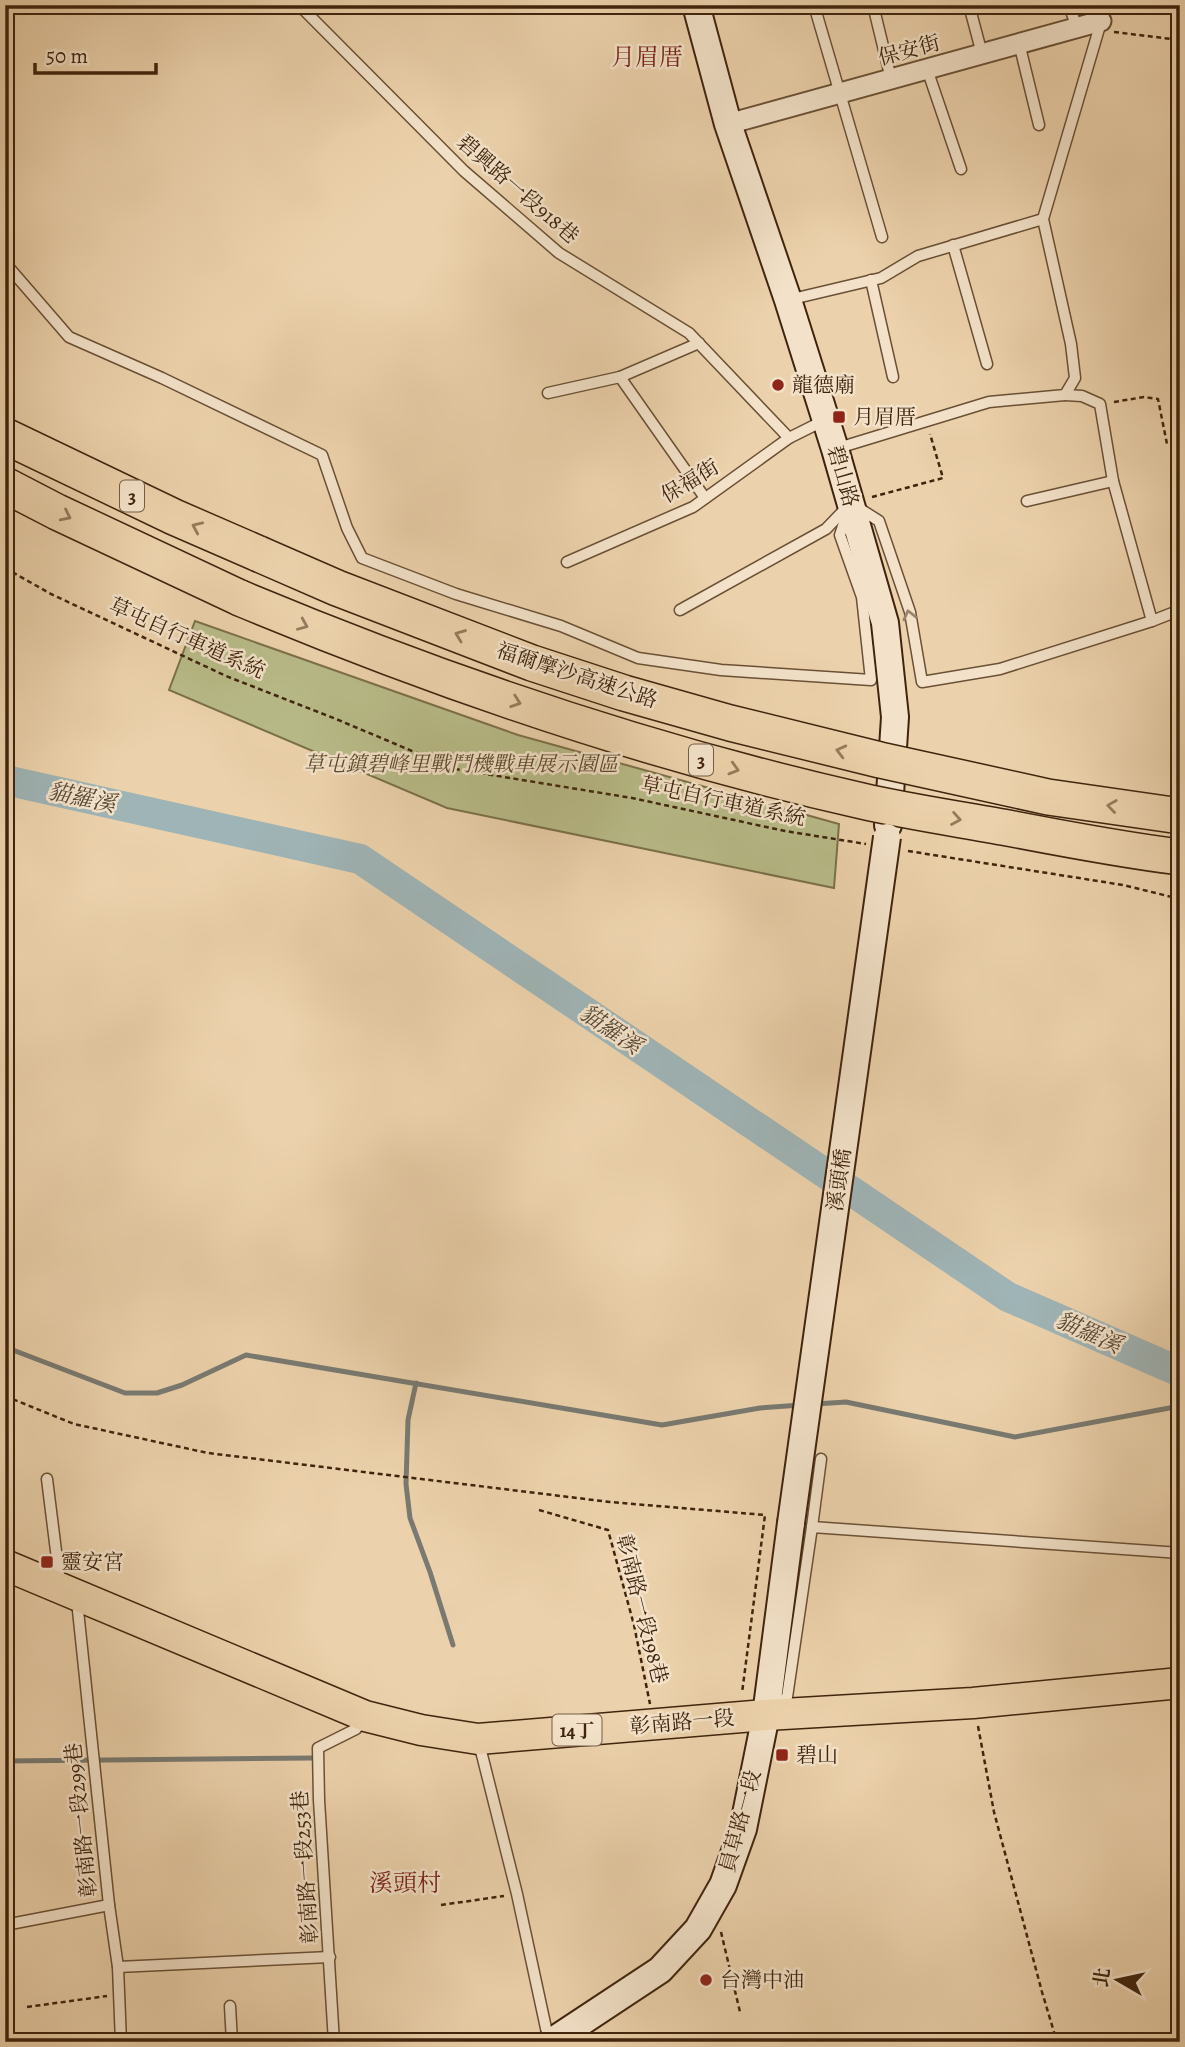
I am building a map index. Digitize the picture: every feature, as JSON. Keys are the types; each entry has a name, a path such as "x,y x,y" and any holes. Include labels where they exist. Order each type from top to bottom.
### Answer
{"highway":[{"name":"福爾摩沙高速公路","path":"5,436 174,517 337,588 532,663 624,693 730,723 880,760 1035,794 1180,816"},
{"name":"3","path":"5,485 240,598 337,639 608,733 749,774 864,802 1132,851 1180,857"}],"main road":[{"name":"碧山路","path":"696,5 728,124 835,449 885,623 895,717 887,844"},
{"name":"溪頭橋","path":"801,1525 887,844"},
{"name":"員草路一段","path":"550,2042 660,1970 698,1929 723,1885 743,1829 801,1525"},
{"name":"彰南路一段","path":"5,1565 365,1716 421,1730 478,1739 766,1715 973,1703 1180,1683"}],"street":[{"name":"保安街","path":"728,124 1102,19"}],"lane":[{"name":"碧興路一段918巷","path":"299,5 464,172 559,253 689,333 789,438"},
{"path":"814,5 882,237"},
{"path":"873,5 891,79"},
{"path":"969,5 982,54"},
{"path":"1069,5 1077,27"},
{"path":"1065,395 1076,378 1043,219 1102,19"},
{"path":"1019,44 1039,125"},
{"path":"927,69 961,169"},
{"path":"788,300 881,278 918,256 1043,219"},
{"path":"953,245 987,364"},
{"path":"5,264 69,337 162,378 322,456 347,528 362,558 456,594 561,626 638,658 721,670 871,680 862,597 840,536 850,503"},
{"path":"872,280 893,377"},
{"path":"548,393 620,377 699,343"},
{"path":"620,377 705,498"},
{"path":"835,449 989,402 1065,395 1082,396 1100,404 1113,481 1152,621"},
{"name":"保福街","path":"567,562 693,507 789,438 825,420"},
{"path":"1027,501 1113,481"},
{"path":"680,610 825,529 850,503"},
{"path":"850,503 879,521 909,612 922,682 1000,669 1180,610"},
{"path":"821,1459 801,1525 1180,1553"},
{"name":"彰南路一段299巷","path":"47,1479 68,1590 118,1967 121,2042"},
{"name":"彰南路一段253巷","path":"334,2042 318,1748 356,1729 365,1716"},
{"path":"478,1739 517,1894 550,2042"},
{"path":"5,1925 109,1905"},
{"path":"118,1967 330,1957"},
{"path":"230,2006 232,2042"}],"path":[{"path":"1102,19 1180,40"},
{"path":"1100,404 1144,397 1158,399 1167,444"},
{"path":"850,503 943,478 927,421"},
{"name":"草屯自行車道系統","path":"5,568 51,594 226,676 455,769 632,798 785,831 887,844 1123,885 1180,899"},
{"path":"5,1396 74,1424 208,1453 610,1502 765,1515 741,1694 766,1715"},
{"name":"彰南路一段198巷","path":"539,1510 608,1530 634,1625 654,1724"},
{"path":"973,1703 994,1812 1058,2042"},
{"path":"441,1905 517,1894"},
{"path":"713,1902 740,2012"},
{"path":"27,2007 120,1994"}],"green space":[{"name":"草屯鎮碧峰里戰鬥機戰車展示園區","path":"195,621 518,735 839,824 834,888 447,808 169,690"}],"waterway":[{"name":"貓羅溪","path":"5,780 360,859 1008,1297 1180,1372"},
{"path":"5,1347 125,1393 157,1393 182,1385 246,1355 662,1425 760,1408 801,1405"},
{"path":"416,1383 408,1420 406,1484 410,1518 453,1645"},
{"path":"815,1404 846,1402 1015,1437 1180,1406"},
{"path":"5,1761 312,1758"}],"place":[{"name":"龍德廟","path":"778,385"},
{"name":"月眉厝","path":"839,417"},
{"name":"靈安宮","path":"47,1562"},
{"name":"碧山","path":"782,1755"},
{"name":"台灣中油","path":"706,1980"}],"district":[{"name":"月眉厝","path":"647,57"},
{"name":"溪頭村","path":"405,1883"}]}
